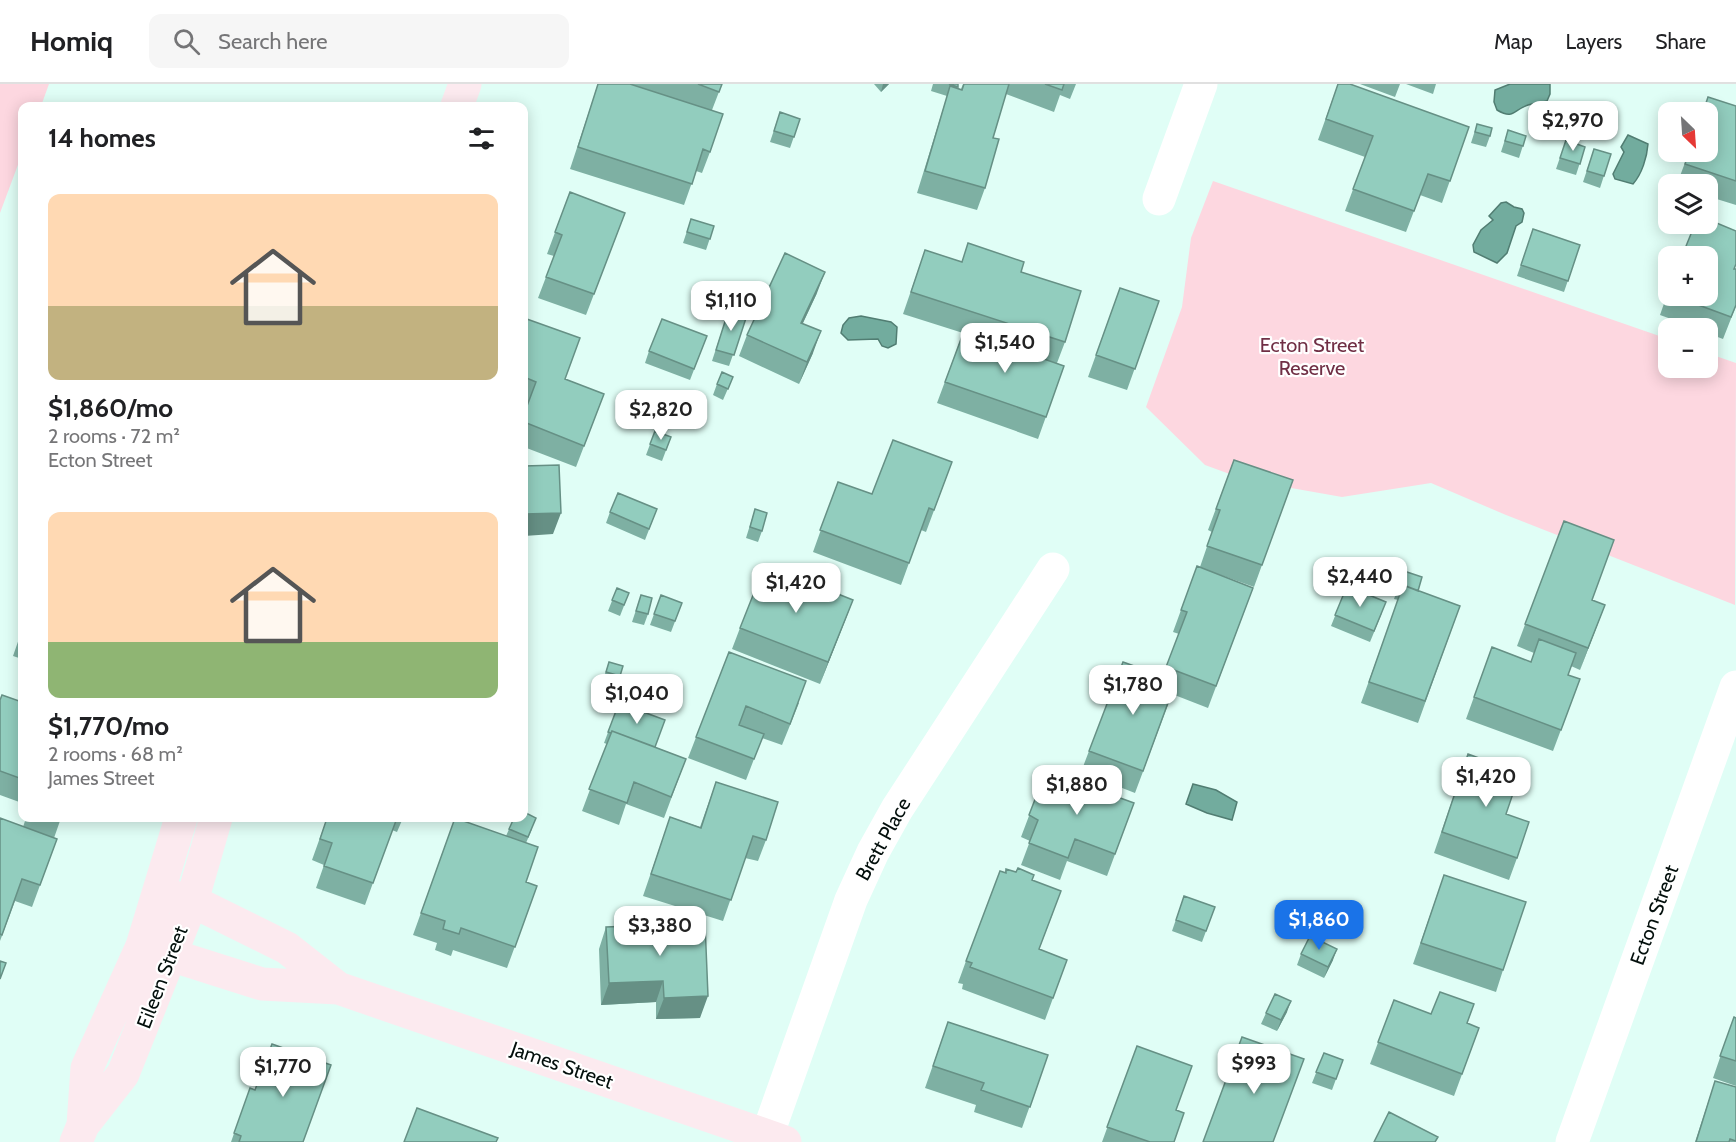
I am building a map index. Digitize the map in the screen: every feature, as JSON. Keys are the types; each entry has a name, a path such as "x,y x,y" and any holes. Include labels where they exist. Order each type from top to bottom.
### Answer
{"street":[{"path":"458,102 465,84"},
{"path":"1159,199 1201,84"},
{"name":"Brett Place","path":"776,1139 851,900 873,852 897,809 1053,569"},
{"name":"Ecton Street","path":"1572,1142 1736,687"},
{"name":"Eileen Street","path":"156,951 159,893 180,822"},
{"name":"Eileen Street","path":"79,1133 87,1068 156,951 192,901 215,822"},
{"name":"James Street","path":"159,893 192,901 287,948 338,988"},
{"name":"James Street","path":"156,951 262,984 338,988 776,1139"}],"green space":[{"path":"0,84 49,84 42,102 18,102 18,165 0,213"},
{"name":"Ecton Street Reserve","path":"1213,181 1658,336 1658,378 1718,378 1718,357 1736,363 1735,605 1431,483 1342,497 1246,480 1205,465 1146,407 1182,307 1191,238"}],"shaded area":[{"path":"1510,84 1550,84 1550,94 1547,101 1528,105 1510,114 1503,113 1497,110 1494,102 1495,90"},
{"path":"1628,135 1648,144 1644,165 1633,184 1615,179 1613,174 1624,152 1621,147"},
{"path":"1506,202 1522,209 1524,213 1522,222 1516,226 1507,253 1497,263 1474,252 1473,245 1481,230 1493,220 1489,216 1501,203"},
{"path":"861,316 891,322 897,327 896,344 888,348 882,346 878,339 848,340 841,333 843,325 849,318"},
{"path":"1193,784 1216,790 1237,802 1232,820 1186,804"}],"building":[{"path":"598,84 630,84 723,114 710,152 703,149 692,184 578,147"},
{"path":"698,84 722,84 719,92"},
{"path":"964,84 1009,84 993,138 999,139 985,188 925,171 950,86 962,90"},
{"path":"1045,84 1064,84 1062,90"},
{"path":"1338,84 1350,84 1469,127 1450,181 1428,174 1414,211 1353,189 1373,136 1326,119"},
{"path":"1708,97 1736,106 1736,181 1685,164 1686,162 1718,162 1718,102 1706,102"},
{"path":"780,112 800,119 794,137 774,131"},
{"path":"1477,124 1492,128 1490,136 1475,132"},
{"path":"1508,130 1526,136 1523,146 1505,141"},
{"path":"1566,140 1585,147 1580,164 1560,158"},
{"path":"1594,149 1611,154 1604,176 1587,171"},
{"path":"570,192 625,213 594,294 546,277 562,235 555,232"},
{"path":"691,219 714,226 710,239 687,232"},
{"path":"1718,224 1736,231 1734,269 1736,269 1736,305 1731,317 1701,306 1718,306 1718,246 1686,246 1691,234 1718,234"},
{"path":"1533,229 1580,245 1568,281 1521,265"},
{"path":"968,243 1024,262 1021,272 1081,291 1065,342 911,292 925,250 962,262"},
{"path":"785,253 825,272 801,323 821,331 807,362 747,335"},
{"path":"1120,288 1159,301 1135,369 1096,355"},
{"path":"729,309 747,315 734,355 716,350"},
{"path":"528,319 580,338 565,379 604,394 584,446 528,424 528,403 536,382 528,379"},
{"path":"662,319 707,336 694,369 649,351"},
{"path":"964,331 1064,366 1046,417 945,382"},
{"path":"722,372 733,377 728,389 717,384"},
{"path":"655,431 671,437 666,450 650,444"},
{"path":"893,440 952,462 934,510 929,508 909,563 820,530 838,482 872,494"},
{"path":"1234,460 1293,480 1262,565 1207,546 1220,510 1216,509"},
{"path":"559,465 561,513 528,514 528,466"},
{"path":"618,493 657,509 649,529 610,512"},
{"path":"755,509 767,513 762,531 750,527"},
{"path":"1564,521 1614,540 1592,600 1605,605 1588,648 1525,624"},
{"path":"765,565 853,600 828,662 740,628"},
{"path":"1197,566 1253,588 1216,686 1166,667 1187,612 1181,610"},
{"path":"1404,571 1422,577 1418,591 1403,585 1402,589 1399,588"},
{"path":"1403,585 1460,606 1425,701 1369,682"},
{"path":"1347,586 1386,602 1374,631 1335,615"},
{"path":"617,588 629,593 624,605 612,600"},
{"path":"641,595 652,598 648,614 636,611"},
{"path":"661,595 682,603 675,621 654,614"},
{"path":"1539,639 1576,653 1568,675 1580,679 1561,730 1474,697 1492,647 1531,662"},
{"path":"729,652 806,681 790,724 746,706 739,725 764,734 754,759 696,737"},
{"path":"609,662 623,666 620,676 606,672"},
{"path":"1123,662 1176,681 1143,771 1089,751"},
{"path":"2,695 18,701 18,778 0,771 0,700"},
{"path":"619,703 665,720 655,747 612,731 608,732"},
{"path":"612,731 686,759 671,797 634,782 627,803 589,789"},
{"path":"1468,754 1520,773 1506,814 1529,822 1517,858 1442,832"},
{"path":"1046,771 1134,803 1115,854 1075,839 1068,858 1029,843 1038,820 1029,815"},
{"path":"716,782 778,802 766,840 753,836 731,900 651,874 670,817 701,828"},
{"path":"528,814 536,818 528,837 509,829 512,822 528,822"},
{"path":"0,818 57,839 40,885 22,879 2,935 0,934"},
{"path":"326,822 396,822 373,883 324,866 332,843 320,839"},
{"path":"454,822 466,822 538,847 526,882 537,886 515,947 461,928 459,934 443,929 445,921 421,913"},
{"path":"1018,868 1034,875 1032,880 1061,891 1039,949 1067,960 1053,998 970,967 972,963 966,961 1000,871 1006,873 1006,869 1016,872"},
{"path":"1444,875 1526,902 1503,970 1421,943"},
{"path":"1184,896 1215,907 1206,931 1176,920"},
{"path":"705,923 708,996 664,998 663,981 609,983 606,927"},
{"path":"1310,936 1337,949 1328,967 1301,954"},
{"path":"0,961 6,963 0,979"},
{"path":"1440,992 1474,1004 1467,1023 1479,1028 1462,1074 1378,1042 1394,1000 1431,1014"},
{"path":"1275,994 1291,1001 1281,1020 1266,1013"},
{"path":"1734,1017 1736,1018 1736,1061 1720,1056"},
{"path":"948,1022 1048,1055 1030,1107 981,1090 984,1083 933,1066"},
{"path":"1242,1037 1304,1059 1273,1142 1203,1142"},
{"path":"272,1044 331,1065 303,1142 239,1142 241,1136 234,1133 250,1088 255,1090"},
{"path":"1137,1046 1192,1066 1176,1110 1184,1113 1174,1142 1150,1142 1107,1127"},
{"path":"1324,1053 1343,1060 1336,1079 1316,1072"},
{"path":"1715,1081 1736,1087 1736,1141 1730,1139 1729,1142 1696,1142"},
{"path":"417,1108 498,1138 496,1142 404,1142"},
{"path":"1389,1112 1438,1137 1435,1142 1374,1142"}]}
